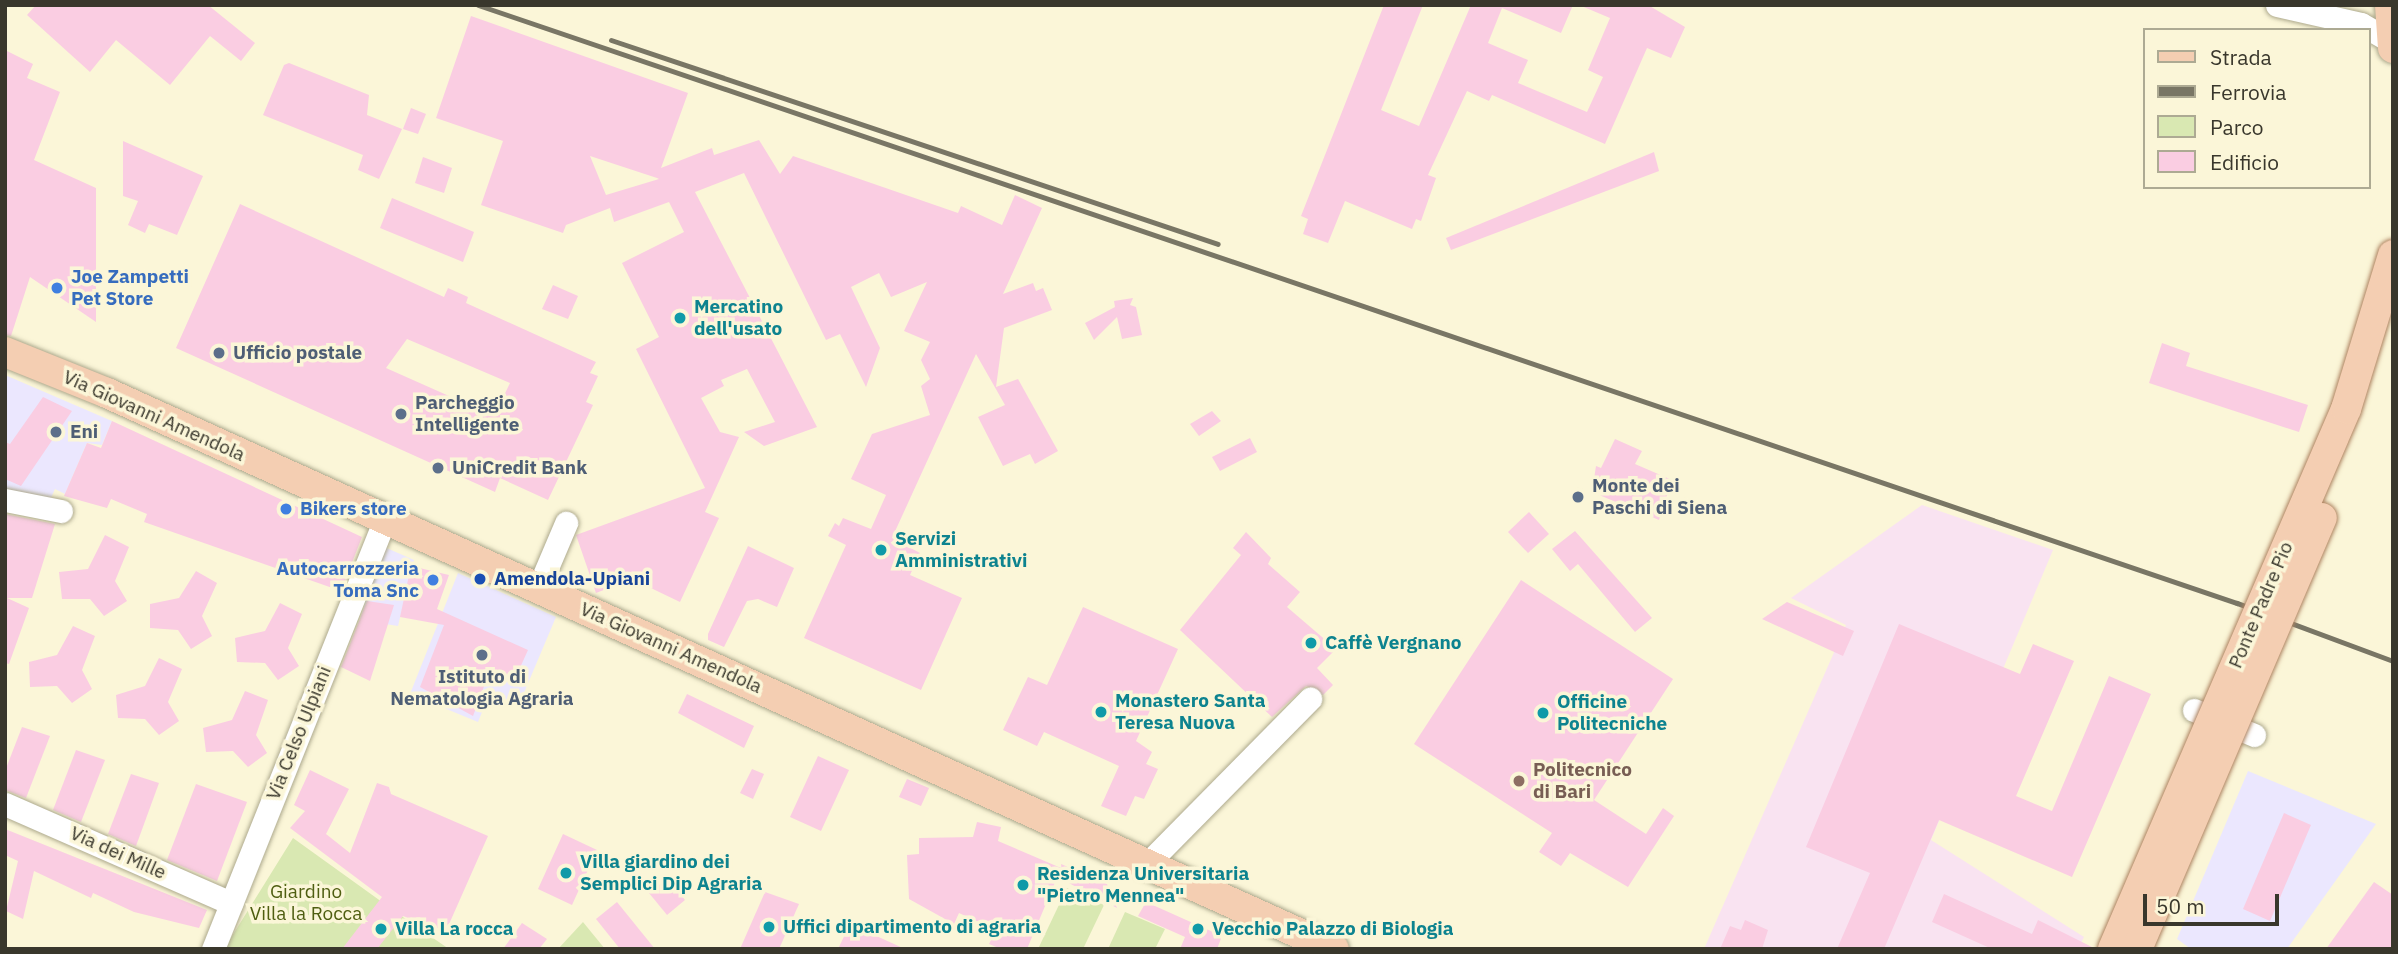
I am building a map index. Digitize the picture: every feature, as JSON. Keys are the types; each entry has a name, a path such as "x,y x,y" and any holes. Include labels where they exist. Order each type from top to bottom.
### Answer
{"main road":[{"path":"2390,5 2391,45"},
{"name":"Ponte Padre Pio","path":"2113,949 2346,409 2393,256"},
{"name":"Ponte Padre Pio","path":"2137,949 2366,414 2393,337"},
{"name":"Via Giovanni Amendola","path":"5,352 385,518 1334,949"}],"street":[{"path":"2277,5 2361,24 2367,28"},
{"path":"2370,30 2391,45"},
{"path":"5,500 61,511"},
{"name":"Via Celso Ulpiani","path":"213,949 385,518"},
{"path":"538,589 565,526"},
{"path":"1148,863 1310,699"},
{"path":"2194,710 2254,735"},
{"name":"Via dei Mille","path":"5,804 231,903"}],"shaded area":[{"name":"Eni","path":"5,375 112,421 102,445 87,443 65,494 55,489 50,500 5,490"},
{"path":"1922,505 2053,550 1931,840 2084,937 2078,949 1704,949 1846,625 1791,598"},
{"path":"382,546 414,560 398,626 360,620"},
{"name":"Istituto di Nematologia Agraria","path":"458,573 556,617 518,707 489,695 478,722 410,694"},
{"path":"2248,771 2376,824 2287,949 2191,949 2177,939"}],"green space":[{"name":"Giardino Villa la Rocca","path":"293,838 407,920 449,949 224,949"},
{"path":"1067,888 1104,905 1083,949 1038,949"},
{"path":"1125,912 1165,929 1155,949 1108,949"},
{"path":"583,922 605,949 558,949"}],"building":[{"path":"36,5 208,5 255,43 241,61 210,36 170,85 116,40 90,72 27,15"},
{"path":"1384,5 1423,5 1381,110 1419,126 1471,5 1573,5 1561,33 1502,8 1488,43 1528,60 1518,83 1587,112 1603,77 1588,70 1610,18 1579,5 1648,5 1685,27 1671,58 1647,48 1605,144 1492,95 1489,101 1467,91 1428,175 1436,178 1421,221 1416,219 1412,229 1345,201 1328,243 1303,234 1308,219 1301,216"},
{"path":"471,16 688,93 661,168 712,148 714,155 759,140 780,174 793,156 958,213 961,206 1002,225 1015,195 1042,208 1003,294 1033,283 1036,291 1043,288 1052,310 1004,328 996,387 1018,379 1058,451 1035,464 1030,454 1003,466 978,417 1005,405 976,354 892,538 920,553 910,575 962,598 921,690 804,638 846,545 828,536 835,523 839,526 843,518 871,529 886,495 851,479 872,434 930,415 921,386 930,379 921,360 930,342 904,331 927,282 891,297 879,273 851,287 880,348 866,387 840,334 826,340 744,173 695,192 817,427 764,446 744,432 775,422 747,369 721,380 724,386 701,398 720,432 739,437 705,512 719,518 680,602 632,579 596,593 576,535 705,488 636,349 659,337 622,263 684,232 669,202 614,222 610,208 566,225 563,233 481,205 503,141 436,118","holes":["590,156 659,179 606,195"]},
{"path":"5,50 33,64 27,78 60,92 34,160 96,188 96,322 30,277 11,336 5,335"},
{"path":"289,63 369,95 367,115 402,129 379,179 358,170 363,155 263,115 284,65"},
{"path":"411,108 426,114 418,134 403,129"},
{"path":"123,141 203,176 177,235 149,224 145,233 128,225 138,201 123,196"},
{"path":"1654,152 1659,171 1451,250 1446,238"},
{"path":"423,157 452,168 444,193 415,183"},
{"path":"392,198 474,232 463,262 380,228"},
{"path":"240,204 444,297 448,288 468,297 466,303 596,362 590,373 598,376 586,402 593,405 548,500 500,478 495,492 176,348","holes":["407,339 510,383 494,416 386,368"]},
{"path":"553,285 578,296 568,319 542,309"},
{"path":"1133,298 1130,305 1136,307 1142,335 1122,339 1117,317 1094,340 1085,323 1115,307 1114,301"},
{"path":"2162,343 2190,353 2186,366 2308,405 2299,432 2149,383"},
{"path":"43,397 72,411 21,486 5,479 5,442 10,444"},
{"path":"1212,411 1221,421 1199,436 1190,424"},
{"path":"112,421 362,537 341,591 144,522 147,514 111,499 107,508 64,496 87,443 101,448"},
{"path":"1250,438 1257,452 1220,471 1212,457"},
{"path":"1615,439 1642,451 1635,464 1672,480 1659,520 1592,492 1596,466 1601,468"},
{"path":"1529,512 1549,534 1528,553 1508,532"},
{"path":"5,514 55,524 32,598 7,598 29,608 9,664 5,663"},
{"path":"1575,531 1652,618 1635,632 1578,564 1570,571 1552,549"},
{"path":"1246,532 1271,558 1268,564 1300,592 1287,607 1336,649 1317,668 1333,685 1323,695 1306,686 1272,717 1180,630 1241,555 1233,548"},
{"path":"105,535 129,547 115,581 127,601 104,616 90,599 62,599 59,572 88,569"},
{"path":"748,546 794,568 777,607 758,599 747,601 724,647 708,640 708,634"},
{"path":"411,566 449,575 437,609 528,650 514,681 499,675 494,685 486,681 473,716 420,687 444,625 400,617"},
{"path":"196,571 217,583 202,616 212,636 191,649 178,630 150,628 150,604 179,598"},
{"name":"Officine Politecniche","path":"1521,580 1673,679 1594,800 1646,834 1663,808 1674,816 1628,887 1570,853 1561,866 1539,852 1552,833 1414,744"},
{"path":"367,601 394,605 370,681 341,667"},
{"path":"1787,602 1854,631 1843,656 1762,619"},
{"path":"280,603 302,614 288,648 299,666 278,680 265,663 237,662 235,638 265,631"},
{"name":"Monastero Santa Teresa Nuova","path":"1083,607 1178,649 1136,741 1152,752 1146,764 1158,769 1144,799 1135,796 1126,816 1101,806 1119,766 1044,732 1037,746 1003,730 1028,677 1047,685"},
{"path":"1899,624 2020,674 2033,644 2074,661 2016,796 2052,811 2109,676 2151,694 2072,877 1939,820 1884,949 1837,949 1870,873 1806,847"},
{"path":"73,626 95,636 82,670 92,689 72,703 57,686 30,687 29,662 57,655"},
{"path":"159,658 182,669 168,702 179,721 159,735 145,719 118,718 116,695 145,686"},
{"path":"245,691 268,700 256,735 267,753 248,767 233,751 206,752 203,728 232,720"},
{"path":"687,694 754,726 744,748 678,713"},
{"path":"22,727 50,736 26,798 5,790 5,771"},
{"path":"76,750 105,760 81,822 53,810"},
{"path":"818,756 849,770 821,831 790,817"},
{"path":"752,769 764,774 753,799 740,793"},
{"path":"310,770 349,789 326,834 350,853 377,783 389,787 391,794 488,836 446,931 403,916 377,949 342,949 382,897 290,828 305,811 294,805"},
{"path":"131,774 159,783 136,846 108,834"},
{"path":"907,779 929,788 921,806 899,797"},
{"path":"196,784 247,802 217,881 167,860"},
{"path":"2284,813 2311,825 2270,921 2243,909"},
{"name":"Residenza Universitaria \"Pietro Mennea\"","path":"977,822 1001,827 998,841 1061,868 1027,949 1001,949 989,944 996,930 959,913 954,924 909,899 907,855 919,854 919,838 973,837"},
{"path":"5,829 207,910 199,928 134,912 93,893 91,898 34,871 23,919 6,911 18,861 5,855"},
{"path":"563,834 597,850 572,905 538,889"},
{"path":"1061,864 1107,884 1117,908 1063,880"},
{"path":"668,878 685,900 667,915 649,893"},
{"path":"2374,882 2393,895 2393,949 2326,949"},
{"name":"Uffici dipartimento di agraria","path":"765,892 799,904 779,949 740,949"},
{"path":"1944,894 2032,934 2038,920 2096,949 1992,949 1932,922"},
{"path":"617,902 655,949 620,949 596,919"},
{"path":"1146,902 1222,936 1217,949 1180,949 1185,937 1138,916"},
{"path":"1745,920 1768,930 1762,949 1720,949 1730,926 1741,930"},
{"path":"522,923 547,939 539,949 503,949"},
{"path":"850,924 905,949 838,949"}],"railway":[{"path":"478,5 2237,603 2393,661"},
{"path":"611,40 1218,244"}],"place":[{"name":"Joe Zampetti Pet Store","path":"57,288"},
{"name":"Mercatino dell'usato","path":"680,318"},
{"name":"Ufficio postale","path":"219,353"},
{"name":"Parcheggio Intelligente","path":"401,414"},
{"name":"Eni","path":"56,432"},
{"name":"UniCredit Bank","path":"438,468"},
{"name":"Monte dei Paschi di Siena","path":"1578,497"},
{"name":"Bikers store","path":"286,509"},
{"name":"Servizi Amministrativi","path":"881,550"},
{"name":"Amendola-Upiani","path":"480,579"},
{"name":"Autocarrozzeria Toma Snc","path":"433,580"},
{"name":"Caffè Vergnano","path":"1311,643"},
{"name":"Istituto di Nematologia Agraria","path":"482,655"},
{"name":"Monastero Santa Teresa Nuova","path":"1101,712"},
{"name":"Officine Politecniche","path":"1543,713"},
{"name":"Politecnico di Bari","path":"1519,781"},
{"name":"Villa giardino dei Semplici Dip Agraria","path":"566,873"},
{"name":"Residenza Universitaria \"Pietro Mennea\"","path":"1023,885"},
{"name":"Uffici dipartimento di agraria","path":"769,927"},
{"name":"Villa La rocca","path":"381,929"},
{"name":"Vecchio Palazzo di Biologia","path":"1198,929"}]}
